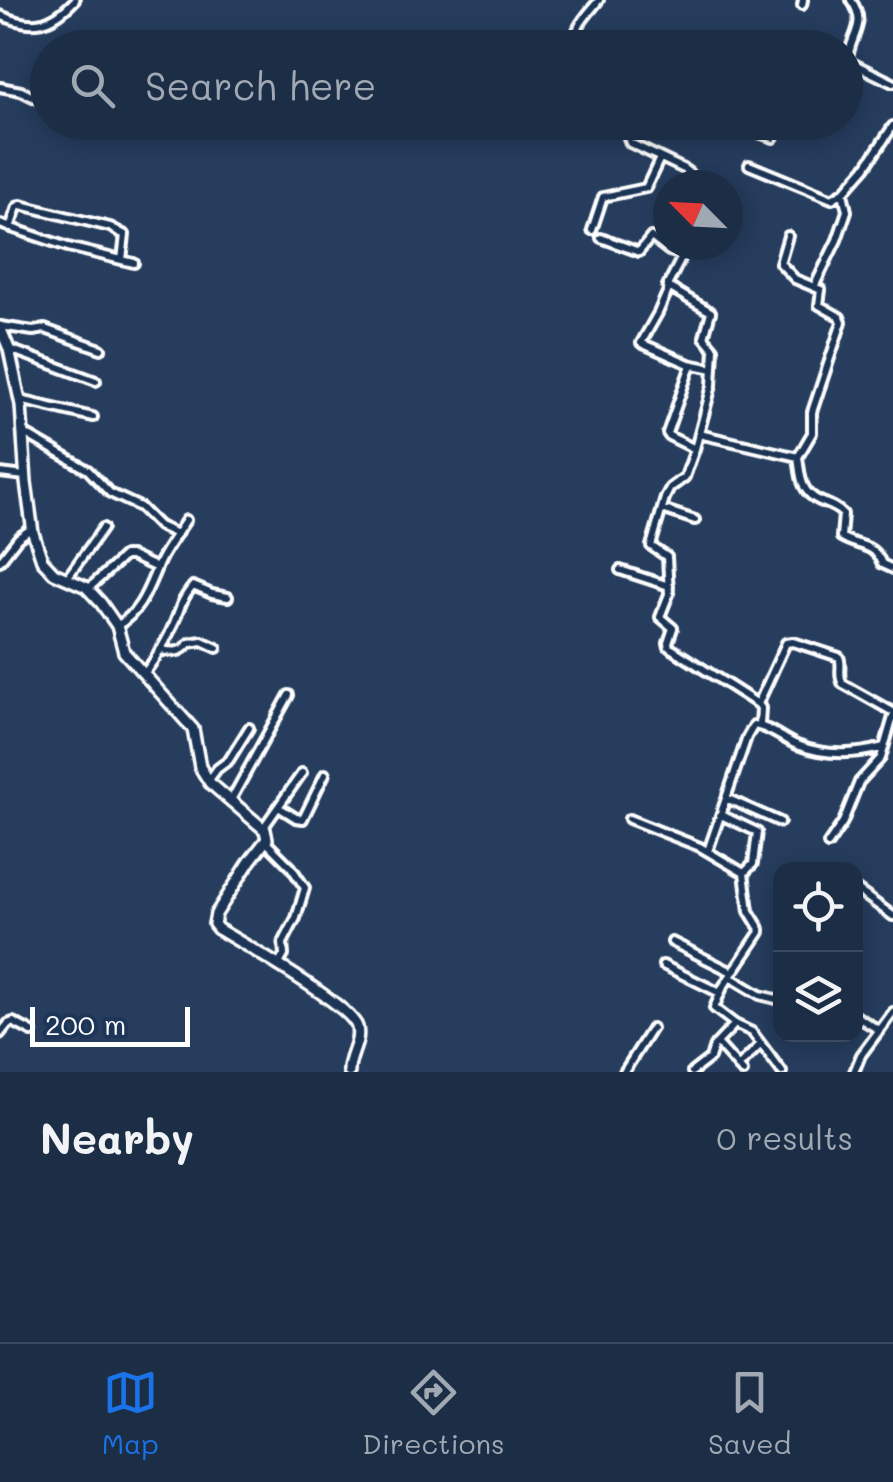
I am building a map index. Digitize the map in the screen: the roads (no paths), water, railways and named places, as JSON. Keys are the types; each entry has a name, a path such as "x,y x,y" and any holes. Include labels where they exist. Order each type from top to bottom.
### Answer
{"street":[{"path":"0,15 19,22 42,23 52,20 75,0"},
{"path":"577,30 599,0"},
{"path":"851,0 858,9 857,30"},
{"path":"863,70 893,84"},
{"path":"0,87 30,96"},
{"path":"749,165 832,199 843,193 865,168 893,126"},
{"path":"629,140 685,170"},
{"path":"592,230 604,197 646,188 660,158"},
{"path":"814,287 847,212 843,193"},
{"path":"10,228 20,205 110,227 124,235 122,260"},
{"path":"0,224 68,247 134,263"},
{"path":"788,236 780,263 794,280 821,290 820,305 842,322 812,412 812,433 798,457 805,492 843,514 840,537 873,549 882,564 893,569"},
{"path":"601,238 640,252 653,239"},
{"path":"680,260 641,342 713,370"},
{"path":"669,288 711,312 704,336 714,349 711,394 696,449 685,477 670,488 651,546 666,556 669,594 660,617 673,628 669,648 758,704 760,725"},
{"path":"0,326 20,400 25,476 33,533 42,560 54,573 88,589 117,626 124,652 193,729 200,768 208,780 266,834"},
{"path":"0,326 46,329 102,350"},
{"path":"9,349 96,382"},
{"path":"692,365 667,433 696,449"},
{"path":"20,400 93,417"},
{"path":"23,433 88,470 119,500 140,507 158,526 177,534"},
{"path":"699,434 798,457"},
{"path":"0,472 25,476"},
{"path":"662,509 695,520"},
{"path":"117,626 140,606 186,520"},
{"path":"67,578 103,528"},
{"path":"0,561 3,549 28,531 33,533"},
{"path":"88,589 124,556 158,568"},
{"path":"620,570 669,586"},
{"path":"144,674 173,625 182,599 193,586 228,597"},
{"path":"160,650 178,652 198,641 218,648"},
{"path":"758,704 786,643 793,642 839,657 843,684 893,715 878,764 859,782 843,822 828,844"},
{"path":"231,800 289,695"},
{"path":"708,851 752,727 760,725 807,748 849,754 880,748"},
{"path":"208,780 229,760 250,728"},
{"path":"278,966 305,888 268,844 266,824 302,773"},
{"path":"280,808 303,819 325,774"},
{"path":"726,798 780,822"},
{"path":"721,815 757,832 755,858 744,873"},
{"path":"628,819 708,851 744,873 750,911 760,932 714,1008 752,1032 782,1072"},
{"path":"266,834 216,914 214,924 353,1018 358,1033 350,1072"},
{"path":"863,895 893,916"},
{"path":"672,942 760,996 773,999"},
{"path":"663,965 720,993"},
{"path":"854,1072 860,1056 893,1012"},
{"path":"863,1020 878,1030"},
{"path":"0,1034 13,1022 32,1032"},
{"path":"692,1072 710,1058 735,1024"},
{"path":"624,1072 652,1028"},
{"path":"717,1044 740,1069 761,1044"}]}
